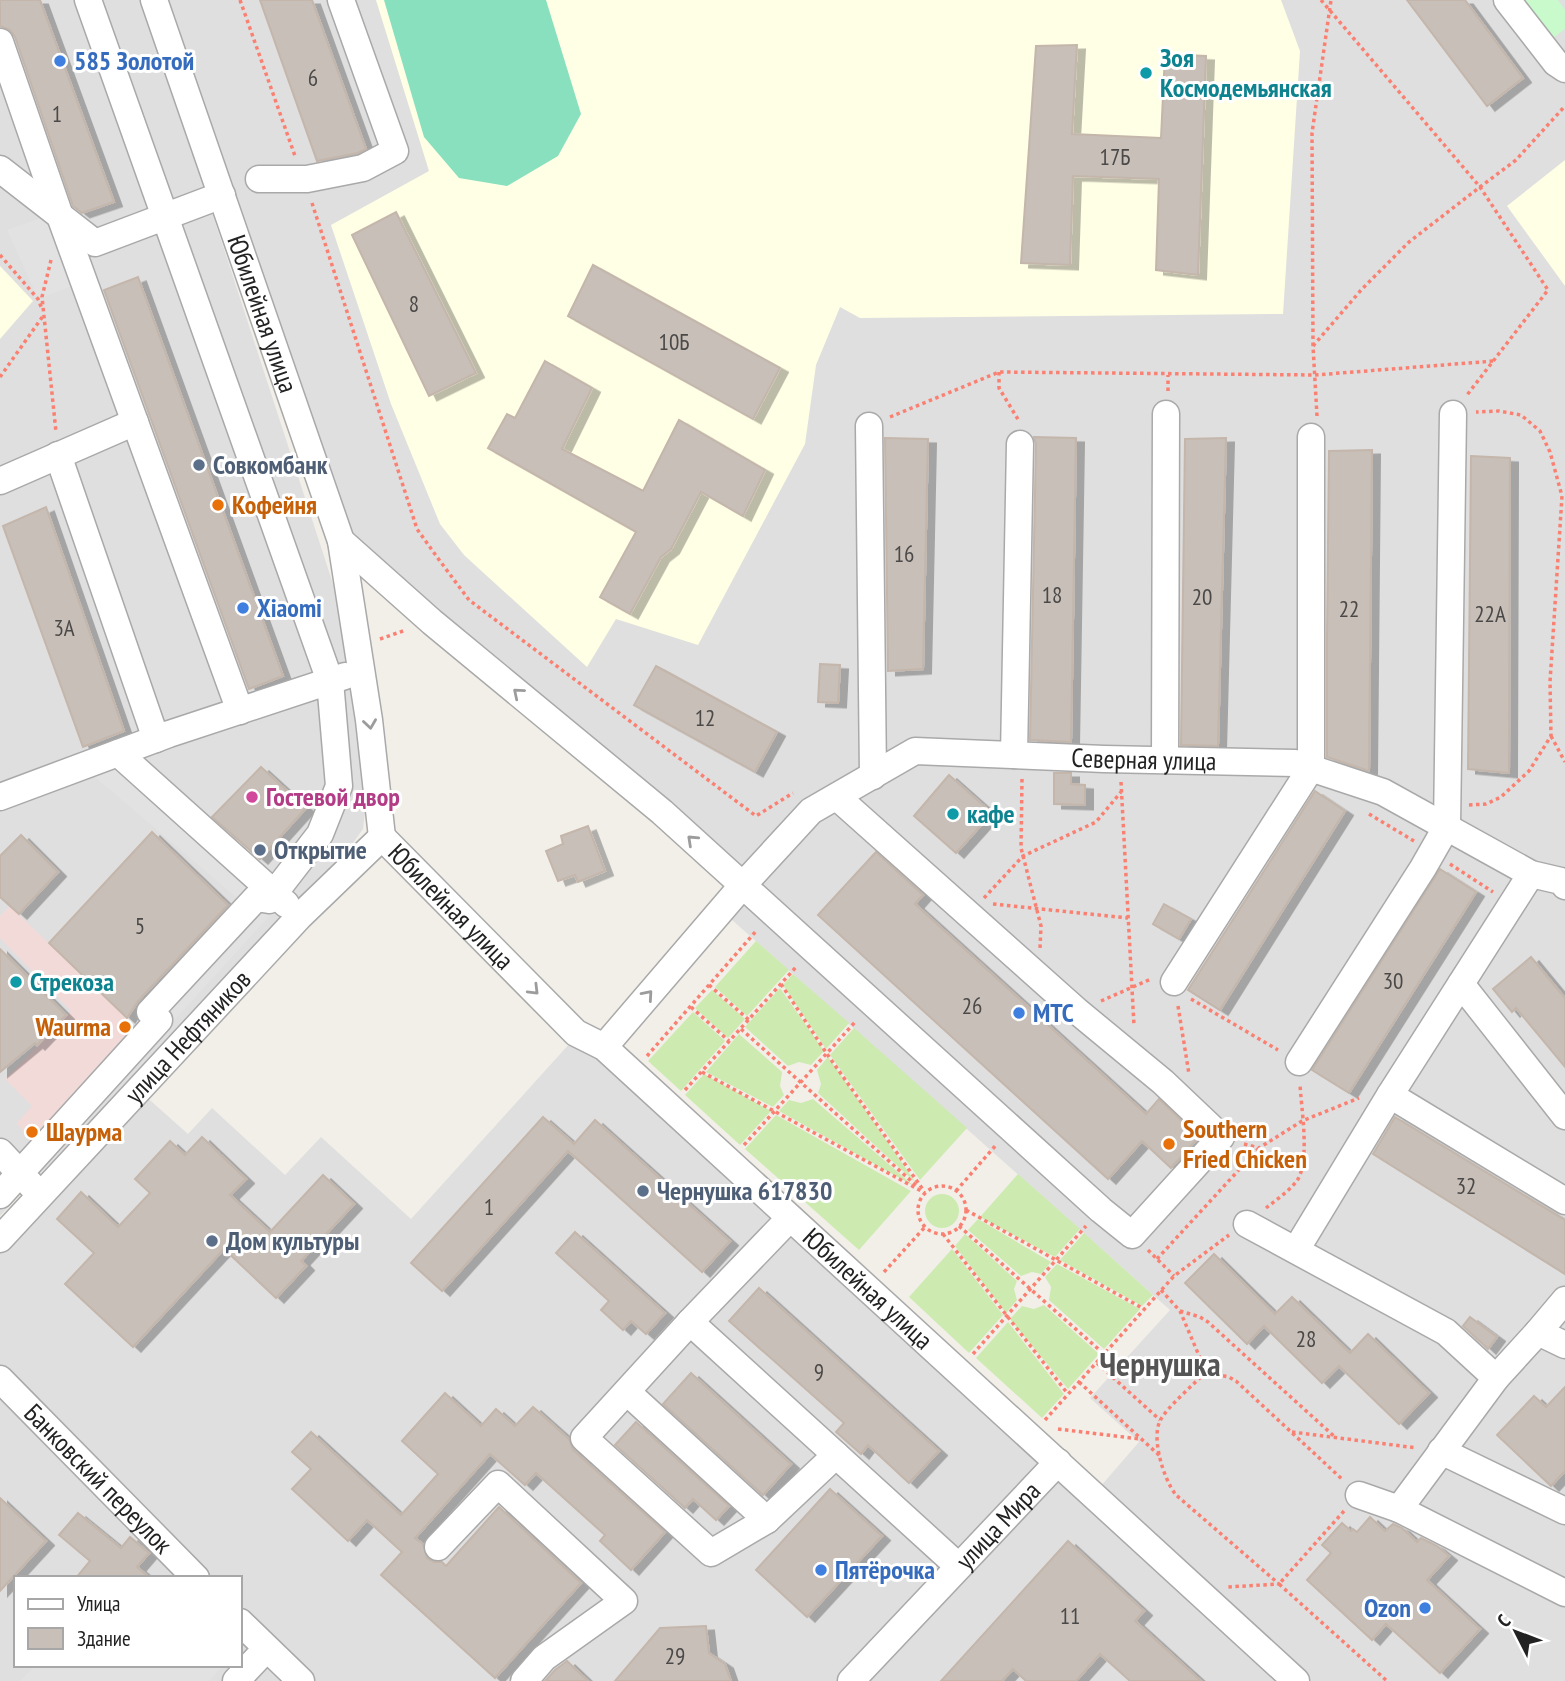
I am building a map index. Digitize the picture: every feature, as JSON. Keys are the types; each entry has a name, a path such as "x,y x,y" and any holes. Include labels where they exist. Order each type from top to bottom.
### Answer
{"street":[{"path":"0,1195 159,1020 150,1012 256,898 269,900 320,834 340,786 330,681 88,0"},
{"name":"Юбилейная улица","path":"154,0 341,541 377,779 382,837 576,1033 604,1047 958,1371 1034,1432 1058,1462 1296,1681"},
{"path":"259,179 303,179 363,168 395,151 341,0"},
{"path":"1507,0 1556,63 1565,69"},
{"path":"0,42 60,216 240,711"},
{"path":"0,169 95,243 222,195"},
{"path":"1165,760 1166,414"},
{"path":"1299,1062 1432,853 1447,816 1452,414"},
{"path":"0,481 135,422"},
{"path":"869,426 873,776"},
{"path":"1175,986 1311,768 1311,437"},
{"path":"1018,756 1020,444"},
{"path":"58,455 156,739"},
{"path":"341,541 432,622 662,813 1101,1210 1132,1235 1221,1138 1195,1111 1077,1011 837,797"},
{"path":"0,796 156,739 330,681 359,650"},
{"name":"Северная улица","path":"604,1047 742,886 811,811 915,751 1295,763 1447,816 1531,874 1564,882"},
{"path":"118,753 300,916"},
{"name":"улица Нефтяников","path":"0,1239 300,916 382,837"},
{"path":"1296,1250 1390,1095 1531,874"},
{"path":"1461,984 1565,1116"},
{"path":"1390,1095 1565,1201"},
{"path":"0,1152 40,1195"},
{"path":"790,1218 584,1438 711,1553 766,1520 836,1455"},
{"path":"1247,1224 1446,1332 1496,1378"},
{"path":"1399,1509 1496,1378 1565,1300"},
{"path":"690,1322 958,1566"},
{"path":"1538,1332 1565,1345"},
{"name":"Банковский переулок","path":"0,1380 194,1576"},
{"path":"627,1392 766,1520"},
{"path":"1441,1451 1565,1511"},
{"name":"улица Мира","path":"851,1681 1058,1462"},
{"path":"438,1547 498,1483 624,1601 544,1658 524,1681"},
{"path":"1359,1495 1399,1509 1565,1592"},
{"path":"242,1624 301,1681"},
{"path":"236,1681 266,1648"}],"path":[{"path":"240,0 303,179 417,529 469,600 756,816 802,787"},
{"path":"1321,0 1480,187 1548,290 1452,414"},
{"path":"1311,437 1318,428 1313,346 1312,132 1331,0"},
{"path":"1313,346 1362,289 1409,242 1516,160 1565,106"},
{"path":"0,255 38,299 44,314"},
{"path":"51,257 42,298 58,455"},
{"path":"0,377 44,314"},
{"path":"869,426 999,372 1315,375 1494,361"},
{"path":"999,372 999,388 1019,419 1020,444"},
{"path":"1452,414 1499,411 1521,415 1541,431 1550,452 1562,496 1550,682 1551,736 1565,762"},
{"path":"359,650 432,622"},
{"path":"1447,816 1501,797 1529,771 1551,736"},
{"path":"1018,756 1023,856 1041,926 1040,948 1034,973"},
{"path":"1119,759 1136,1059"},
{"path":"1121,792 1096,822 1023,856 980,902 1128,918"},
{"path":"1362,810 1512,904"},
{"path":"632,1073 772,913"},
{"path":"670,1107 813,949"},
{"path":"1034,1432 1174,1276 1247,1224 1295,1183 1301,1173 1304,1159 1299,1062 1160,976 1077,1011"},
{"path":"781,984 925,1193"},
{"path":"709,985 749,1020"},
{"path":"1175,986 1195,1111"},
{"path":"729,1163 872,1003"},
{"path":"691,1007 729,1041"},
{"path":"741,1029 925,1193"},
{"path":"702,1072 925,1193"},
{"path":"1157,1259 1259,1149 1302,1121 1354,1099 1390,1095"},
{"path":"956,1191 1011,1129"},
{"path":"1221,1138 1259,1149"},
{"path":"943,1234 959,1226 965,1210 965,1203 950,1187 936,1187 921,1198 918,1210 925,1227 943,1234 1068,1394"},
{"path":"965,1210 1144,1309"},
{"path":"958,1371 1101,1210"},
{"path":"959,1226 1104,1354"},
{"path":"868,1290 925,1227"},
{"path":"1132,1235 1174,1276"},
{"path":"1161,1290 1180,1311 1206,1372"},
{"path":"1180,1311 1208,1322 1336,1438"},
{"path":"1096,1363 1160,1420"},
{"path":"1206,1372 1160,1420 1160,1456 1168,1486 1387,1681"},
{"path":"1195,1588 1279,1584 1359,1495 1236,1381 1206,1372"},
{"path":"1079,1382 1160,1456"},
{"path":"1034,1432 1142,1440"},
{"path":"1290,1432 1441,1451"}],"shaded area":[{"path":"0,0 143,0 348,630 369,777 363,829 348,850 0,1216"},
{"path":"161,0 1565,0 1565,875 1297,757 917,742 742,874 348,533"},
{"path":"376,0 1281,0 1300,51 1283,314 860,318 840,307 816,365 805,444 698,645 616,619 587,667 464,555 440,524 391,404 331,225 429,171"},
{"path":"1565,160 1565,286 1507,206"},
{"path":"49,215 80,283 38,299 7,230"},
{"path":"0,266 33,301 0,339"},
{"path":"917,757 1294,767 1381,795 1565,894 1565,1681 1311,1681 1100,1487 1139,1442 1090,1398 1170,1310 731,919 815,816"},
{"path":"114,760 281,903 169,1026 148,1007 243,903 89,772"},
{"path":"10,906 134,1026 30,1141 17,1123 32,1106 5,1079 71,1011 0,938 0,916"},
{"path":"571,1042 596,1059 1051,1462 838,1681 307,1681 242,1619 242,1576 199,1576 0,1374 0,1253 143,1094 188,1134 212,1108 285,1175 321,1137 411,1219"},
{"path":"0,1388 192,1576 14,1576 14,1667 242,1667 242,1625 299,1681 0,1681"},
{"path":"1057,1474 1285,1681 865,1681"},
{"path":"33,1667 222,1667 209,1681 20,1681"}],"green space":[{"path":"384,0 546,0 581,114 558,156 507,186 459,178 424,137"},
{"path":"1518,0 1558,0 1565,10 1565,29 1550,40"},
{"path":"756,941 789,970 747,1016 715,987"},
{"path":"793,974 849,1023 826,1049 783,985"},
{"path":"780,988 824,1051 811,1065 799,1062 788,1066 745,1027"},
{"path":"712,990 745,1019 728,1038 695,1008"},
{"path":"693,1012 725,1041 681,1091 648,1061"},
{"path":"854,1028 967,1128 920,1180 830,1055"},
{"path":"739,1034 782,1072 780,1086 784,1095 773,1107 706,1072"},
{"path":"828,1057 916,1183 818,1093 821,1084 817,1070"},
{"path":"704,1074 771,1111 740,1145 685,1095"},
{"path":"813,1099 914,1186 779,1111 789,1100 801,1103"},
{"path":"776,1115 911,1191 859,1250 745,1149"},
{"path":"1018,1174 1080,1229 1055,1257 980,1217"},
{"path":"942,1194 954,1199 959,1211 954,1223 942,1228 930,1223 925,1211 930,1199"},
{"path":"978,1219 1051,1262 1041,1274 1032,1272 1021,1276 968,1230"},
{"path":"1084,1233 1153,1295 1142,1306 1060,1260"},
{"path":"965,1234 1017,1281 1014,1289 1017,1300 1006,1313 955,1246"},
{"path":"952,1249 1003,1315 969,1353 909,1297"},
{"path":"1057,1264 1140,1309 1104,1349 1049,1300 1051,1287 1045,1277"},
{"path":"1044,1305 1099,1354 1068,1389 1010,1319 1022,1306 1034,1309"},
{"path":"1008,1322 1064,1394 1042,1418 976,1358"}],"building":[{"path":"0,0 40,0 114,202 82,213 73,206 15,37 10,30 0,26"},
{"path":"260,0 312,0 366,149 317,161"},
{"path":"1407,0 1465,0 1523,78 1487,106"},
{"path":"1077,45 1072,134 1161,138 1165,54 1206,56 1198,275 1156,270 1159,179 1073,176 1070,265 1021,263 1036,46"},
{"path":"396,212 476,373 429,396 352,235"},
{"path":"593,265 780,368 753,419 568,316"},
{"path":"138,277 283,676 249,689 104,290"},
{"path":"545,361 592,388 562,449 643,491 679,420 765,470 743,516 701,492 671,549 661,557 630,614 600,597 636,532 488,448 507,414 515,418"},
{"path":"1034,437 1076,438 1071,742 1030,740"},
{"path":"885,438 928,439 923,669 888,671"},
{"path":"1226,438 1218,746 1181,745 1185,439"},
{"path":"1372,450 1369,771 1327,757 1327,637 1329,451"},
{"path":"1471,456 1510,458 1509,773 1468,769"},
{"path":"46,507 124,731 83,747 3,526"},
{"path":"820,664 840,665 838,703 818,702"},
{"path":"656,666 777,732 755,772 634,705"},
{"path":"261,767 306,808 260,859 212,817"},
{"path":"1054,773 1071,773 1071,784 1085,785 1085,805 1054,804"},
{"name":"кафе","path":"949,775 992,813 956,853 914,816"},
{"path":"1315,791 1345,811 1220,1010 1188,990"},
{"path":"588,826 605,871 578,882 575,875 558,881 546,851 563,844 561,836"},
{"path":"152,832 228,905 138,1001 127,1018 49,943"},
{"path":"21,835 58,872 19,914 0,897 0,856"},
{"path":"876,852 923,895 915,904 1146,1114 1159,1099 1199,1137 1171,1168 1142,1141 1108,1179 818,915"},
{"path":"1440,869 1476,892 1349,1093 1312,1070"},
{"path":"1164,904 1191,919 1179,939 1153,924"},
{"name":"Стрекоза","path":"0,949 66,1015 37,1045 35,1043 0,1072"},
{"path":"1531,957 1565,998 1565,1067 1516,1008 1512,1012 1493,989"},
{"path":"543,1117 574,1144 595,1120 730,1241 702,1272 568,1151 442,1291 411,1263"},
{"path":"1395,1117 1565,1220 1565,1274 1373,1154"},
{"name":"Дом культуры","path":"202,1137 246,1179 230,1195 270,1232 323,1175 354,1204 301,1261 306,1266 276,1298 224,1249 133,1347 65,1284 94,1253 57,1219 81,1192 118,1227 150,1193 135,1179 170,1141 185,1155"},
{"path":"575,1232 665,1313 646,1334 631,1321 623,1330 601,1310 609,1301 556,1253"},
{"path":"1214,1254 1275,1314 1292,1297 1350,1353 1368,1334 1429,1393 1399,1424 1339,1366 1322,1383 1264,1326 1247,1344 1185,1283"},
{"path":"759,1288 939,1451 909,1483 868,1445 861,1454 836,1432 844,1423 729,1321"},
{"path":"1470,1317 1497,1337 1488,1349 1463,1326"},
{"path":"691,1373 791,1464 763,1495 663,1404"},
{"path":"1565,1387 1565,1471 1551,1486 1497,1435 1534,1396 1546,1407"},
{"path":"445,1393 481,1426 496,1409 515,1426 533,1407 569,1439 573,1450 665,1532 631,1570 600,1541 605,1535 536,1473 525,1485 490,1454 415,1538 423,1544 427,1558 442,1562 446,1566 499,1507 581,1583 495,1678 381,1575 402,1552 367,1520 348,1541 292,1489 311,1469 292,1452 311,1432 401,1515 438,1474 402,1441"},
{"path":"636,1422 729,1506 716,1520 693,1499 685,1508 615,1445"},
{"path":"830,1489 882,1536 807,1617 756,1570"},
{"path":"0,1498 46,1541 0,1591"},
{"path":"78,1513 121,1548 130,1537 149,1553 137,1567 148,1576 78,1576 90,1561 59,1535"},
{"path":"1370,1517 1385,1531 1393,1524 1402,1528 1417,1542 1421,1538 1449,1556 1427,1580 1480,1629 1440,1673 1386,1624 1372,1640 1307,1580 1331,1553 1322,1545 1342,1523 1351,1531 1353,1529 1357,1532"},
{"path":"1068,1541 1144,1611 1135,1621 1201,1681 1130,1681 1100,1654 1076,1681 1026,1681 1013,1669 1002,1681 941,1681"},
{"path":"706,1626 709,1653 725,1664 731,1681 615,1681 660,1628"},
{"path":"567,1661 588,1681 545,1681 555,1670"}],"place":[{"name":"585 Золотой","path":"60,61"},
{"name":"Зоя Космодемьянская","path":"1146,73"},
{"name":"Совкомбанк","path":"199,465"},
{"name":"Кофейня","path":"218,505"},
{"name":"Xiaomi","path":"243,608"},
{"name":"Гостевой двор","path":"252,797"},
{"name":"кафе","path":"953,814"},
{"name":"Открытие","path":"260,850"},
{"name":"Стрекоза","path":"16,982"},
{"name":"МТС","path":"1019,1013"},
{"name":"Waurma","path":"125,1027"},
{"name":"Шаурма","path":"32,1132"},
{"name":"Southern Fried Chicken","path":"1169,1144"},
{"name":"Чернушка 617830","path":"643,1191"},
{"name":"Дом культуры","path":"212,1241"},
{"name":"Пятёрочка","path":"821,1570"},
{"name":"Ozon","path":"1425,1608"}],"district":[{"name":"Чернушка","path":"1160,1364"}]}
